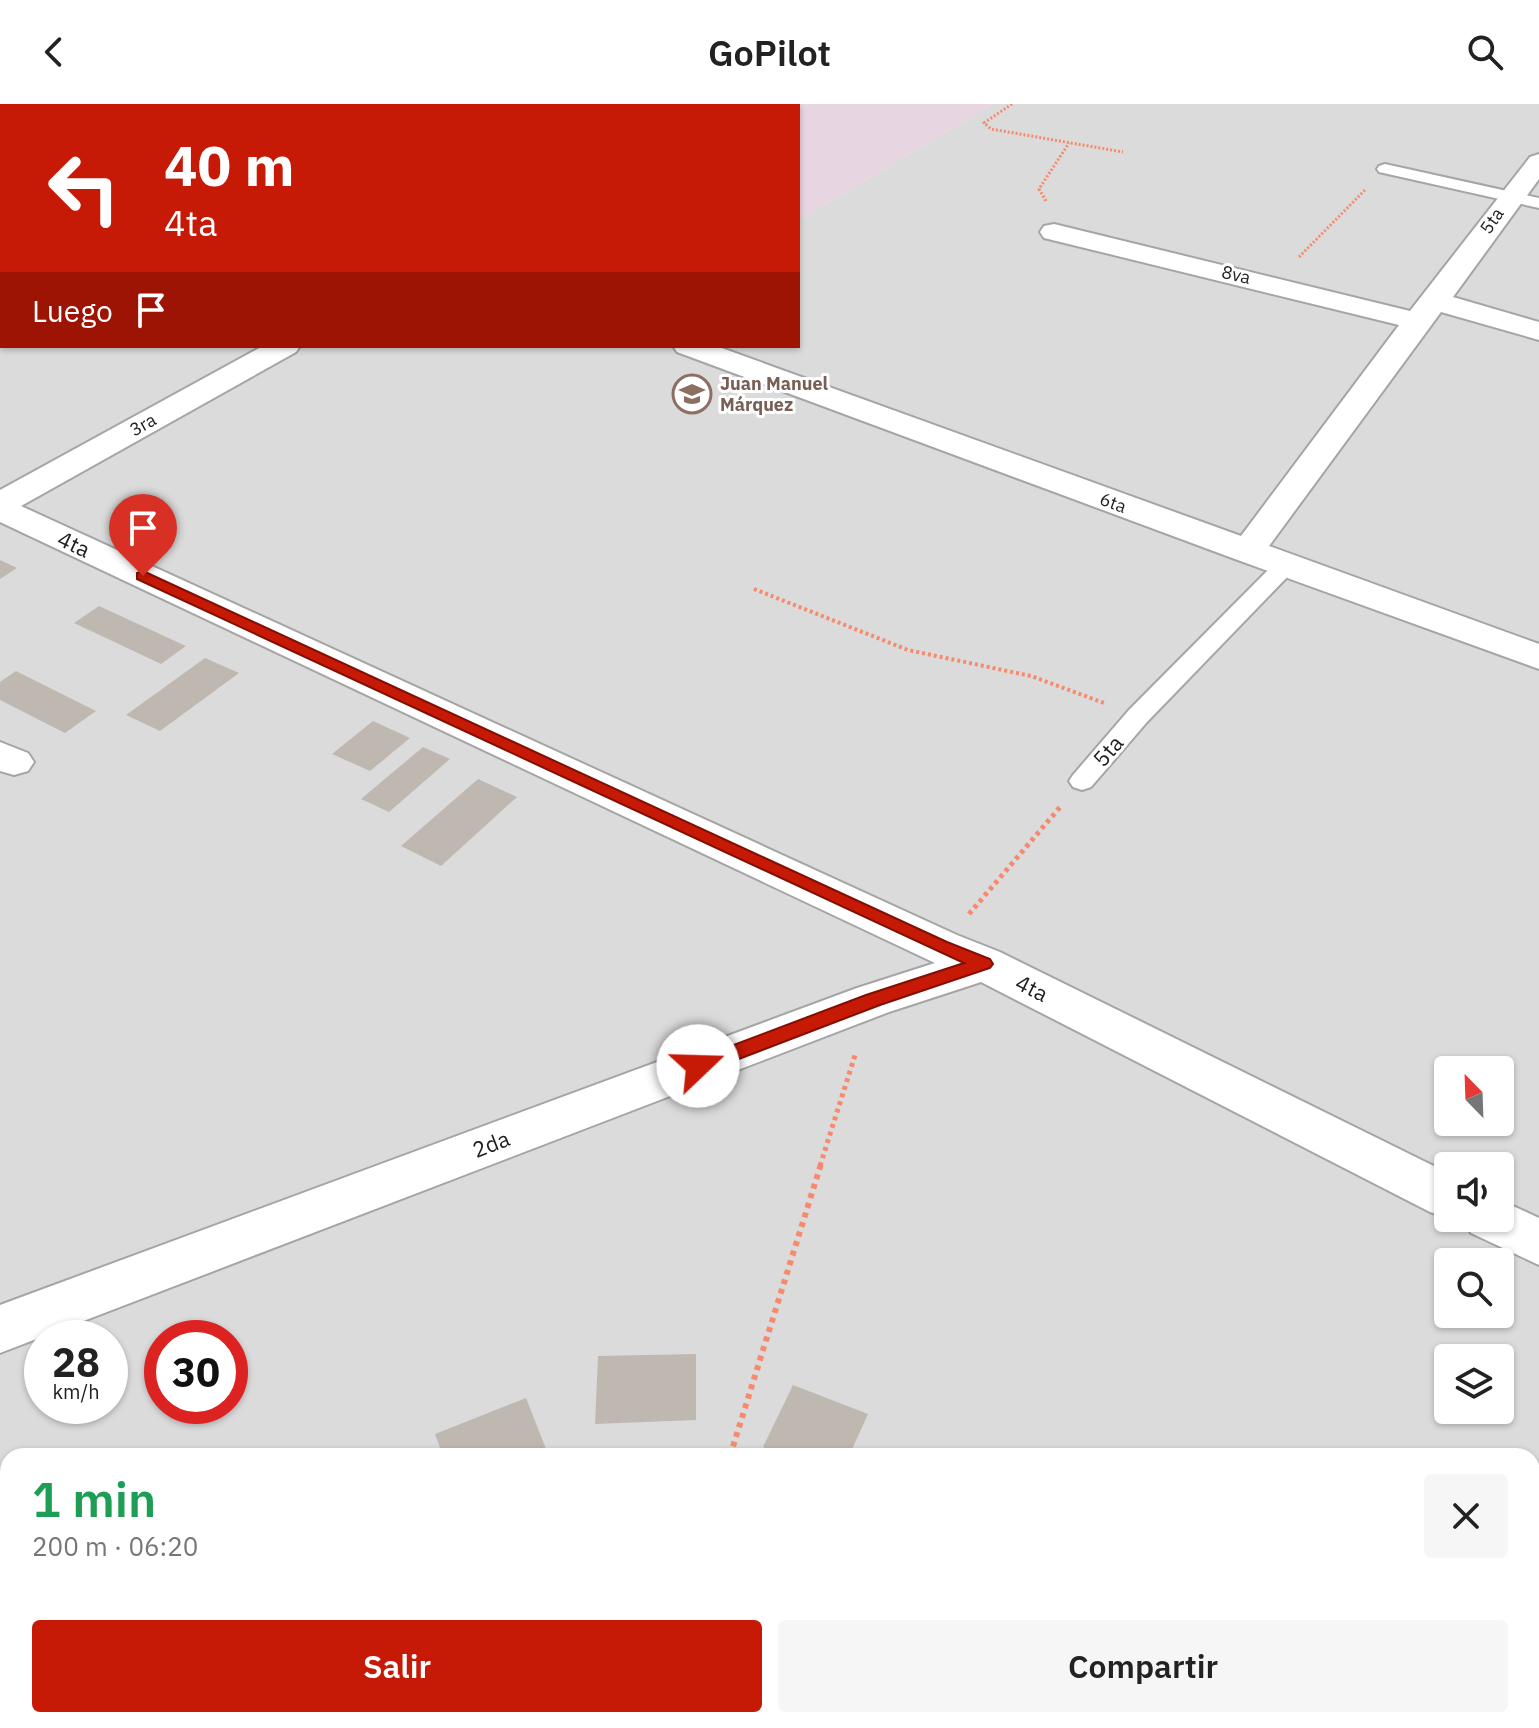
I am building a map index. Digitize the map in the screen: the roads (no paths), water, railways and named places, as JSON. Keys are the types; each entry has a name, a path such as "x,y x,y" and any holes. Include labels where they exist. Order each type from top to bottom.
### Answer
{"street":[{"name":"5ta","path":"1247,552 1509,197 1539,162"},
{"name":"8va","path":"1054,232 1272,283 1539,331"},
{"name":"3ra","path":"0,507 281,348"},
{"name":"6ta","path":"693,348 1539,657"},
{"name":"4ta","path":"0,507 962,955 1434,1190"},
{"name":"2da","path":"0,1329 873,1000 962,955"},
{"path":"1514,1230 1539,1243"}],"lane":[{"path":"1385,169 1539,203"},
{"name":"5ta","path":"1082,781 1138,716 1285,566"}],"place":[{"name":"Juan Manuel Márquez","path":"692,394"}]}
